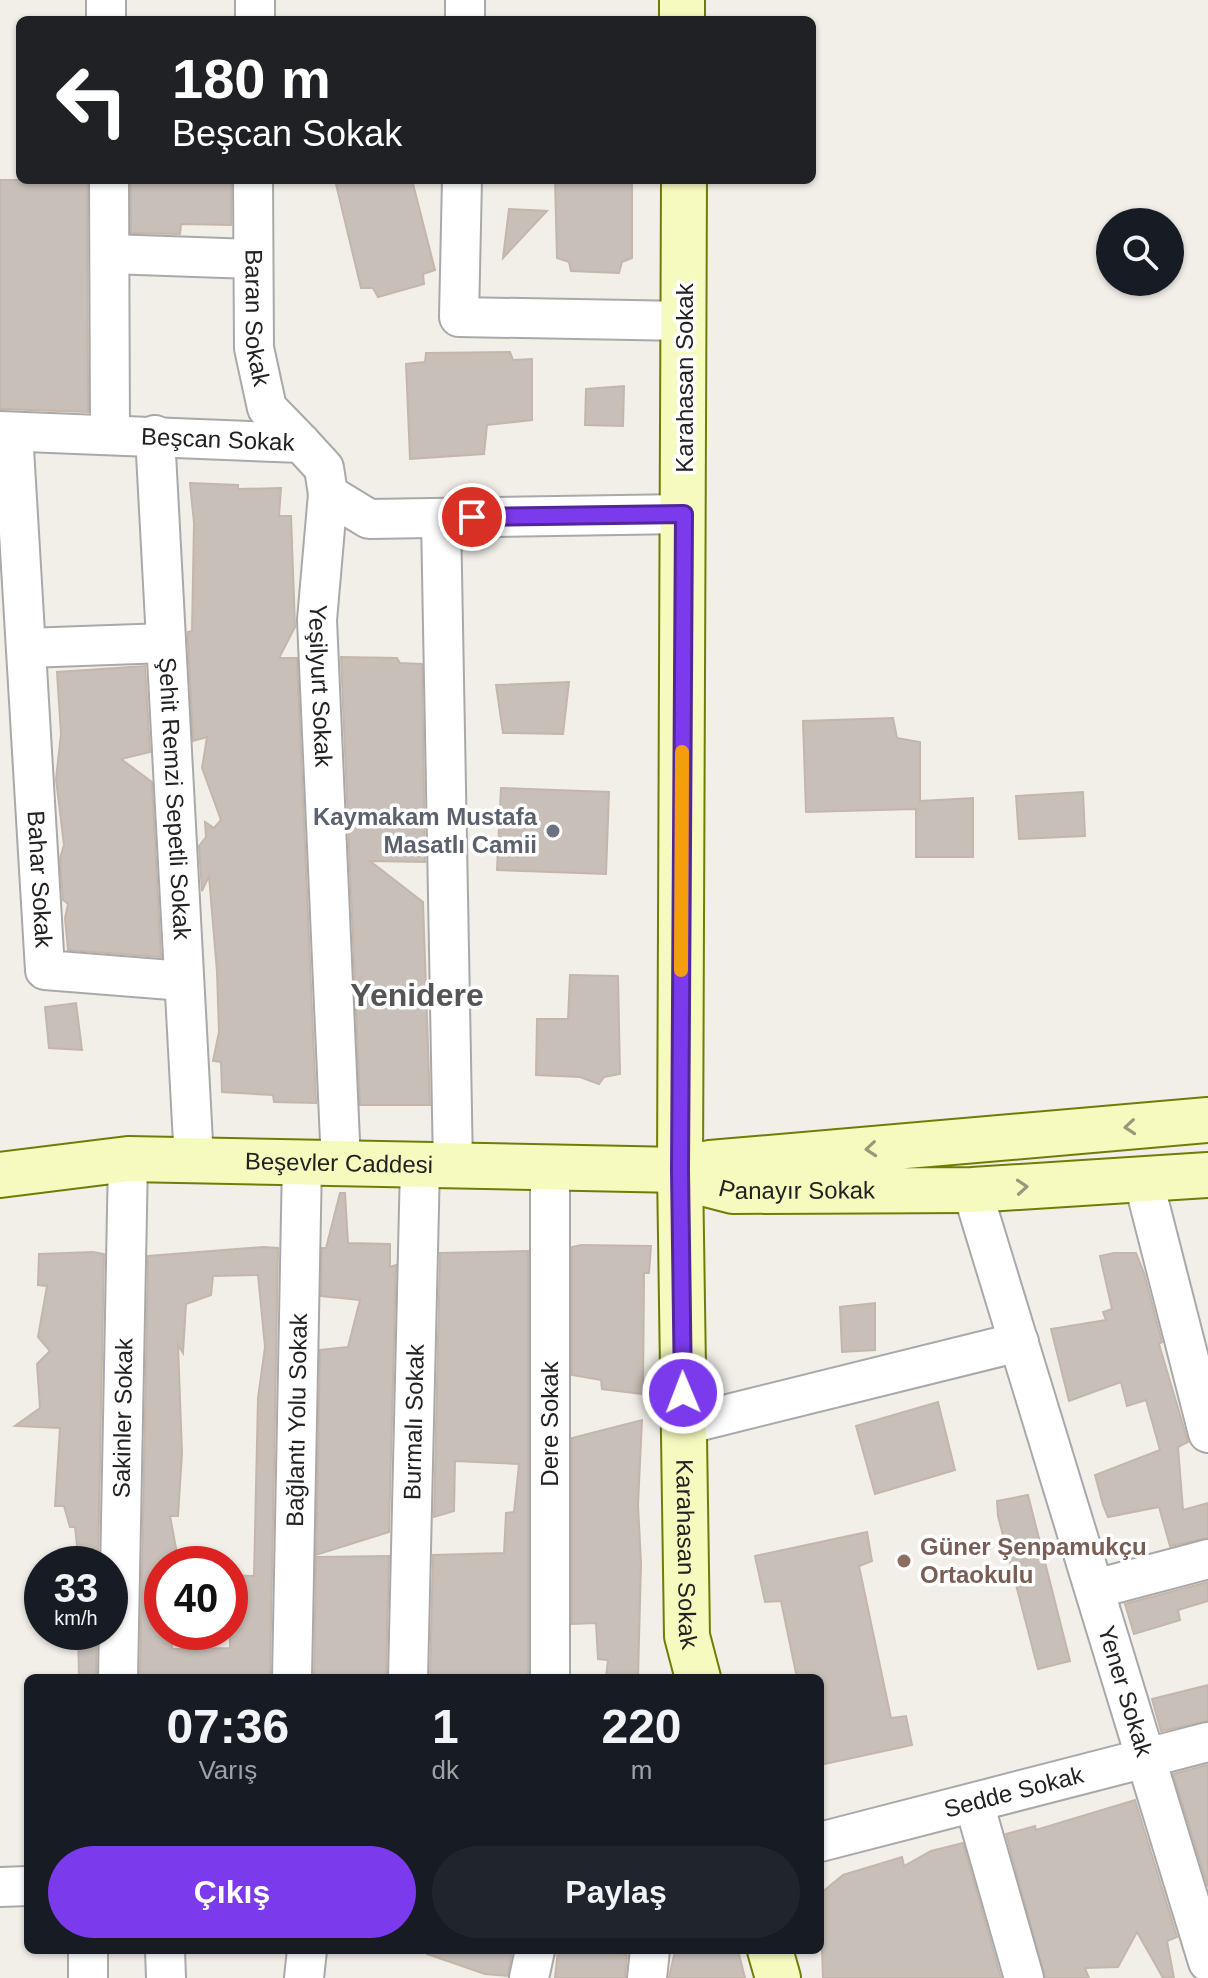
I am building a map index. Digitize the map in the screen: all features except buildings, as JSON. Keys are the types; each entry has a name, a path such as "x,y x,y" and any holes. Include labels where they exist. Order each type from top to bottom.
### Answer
{"street":[{"path":"109,184 110,434"},
{"name":"Baran Sokak","path":"253,184 254,348 267,408 301,443"},
{"path":"462,184 459,317 686,321"},
{"name":"Karahasan Sokak","path":"684,184 686,321 680,1170 687,1636 697,1674"},
{"path":"110,254 252,259"},
{"name":"Beşcan Sokak","path":"7,432 155,435 301,443 324,468 328,494"},
{"name":"Bahar Sokak","path":"7,432 26,648 45,970 184,981"},
{"name":"Şehit Remzi Sepetli Sokak","path":"155,435 194,1161"},
{"path":"328,494 369,519 684,514"},
{"name":"Yeşilyurt Sokak","path":"321,1163 317,620 328,494"},
{"name":"Burmalı Sokak","path":"408,1674 437,1166 441,518"},
{"path":"26,648 166,643"},
{"name":"Panayır Sokak","path":"680,1170 710,1163 1208,1120"},
{"name":"Beşevler Caddesi","path":"0,1175 128,1159 680,1170"},
{"name":"Sakinler Sokak","path":"118,1674 128,1159"},
{"name":"Bağlantı Yolu Sokak","path":"292,1674 321,1163"},
{"name":"Dere Sokak","path":"550,1169 550,1674"},
{"name":"Panayır Sokak","path":"680,1170 706,1184 733,1191 972,1190 1208,1175"},
{"path":"1143,1179 1208,1433"},
{"name":"Yener Sokak","path":"972,1190 1095,1589 1143,1758 1208,1962"},
{"path":"684,1425 1019,1342"},
{"path":"1095,1589 1208,1559"},
{"name":"Sedde Sokak","path":"824,1841 1208,1742"},
{"path":"974,1803 1024,1978"},
{"path":"0,1887 24,1886"},
{"path":"88,1954 88,1978"},
{"path":"165,1954 166,1978"},
{"path":"304,1978 307,1954"},
{"path":"529,1978 534,1954"},
{"path":"647,1978 650,1954"},
{"path":"771,1954 778,1978"}],"slow traffic":[{"path":"681,970 682,752"}],"place":[{"name":"Kaymakam Mustafa Masatlı Camii","path":"553,831"},
{"name":"Güner Şenpamukçu Ortaokulu","path":"904,1561"}],"district":[{"name":"Yenidere","path":"417,995"}],"route":[{"path":"472,517 684,514 680,1170 683,1393"}]}
